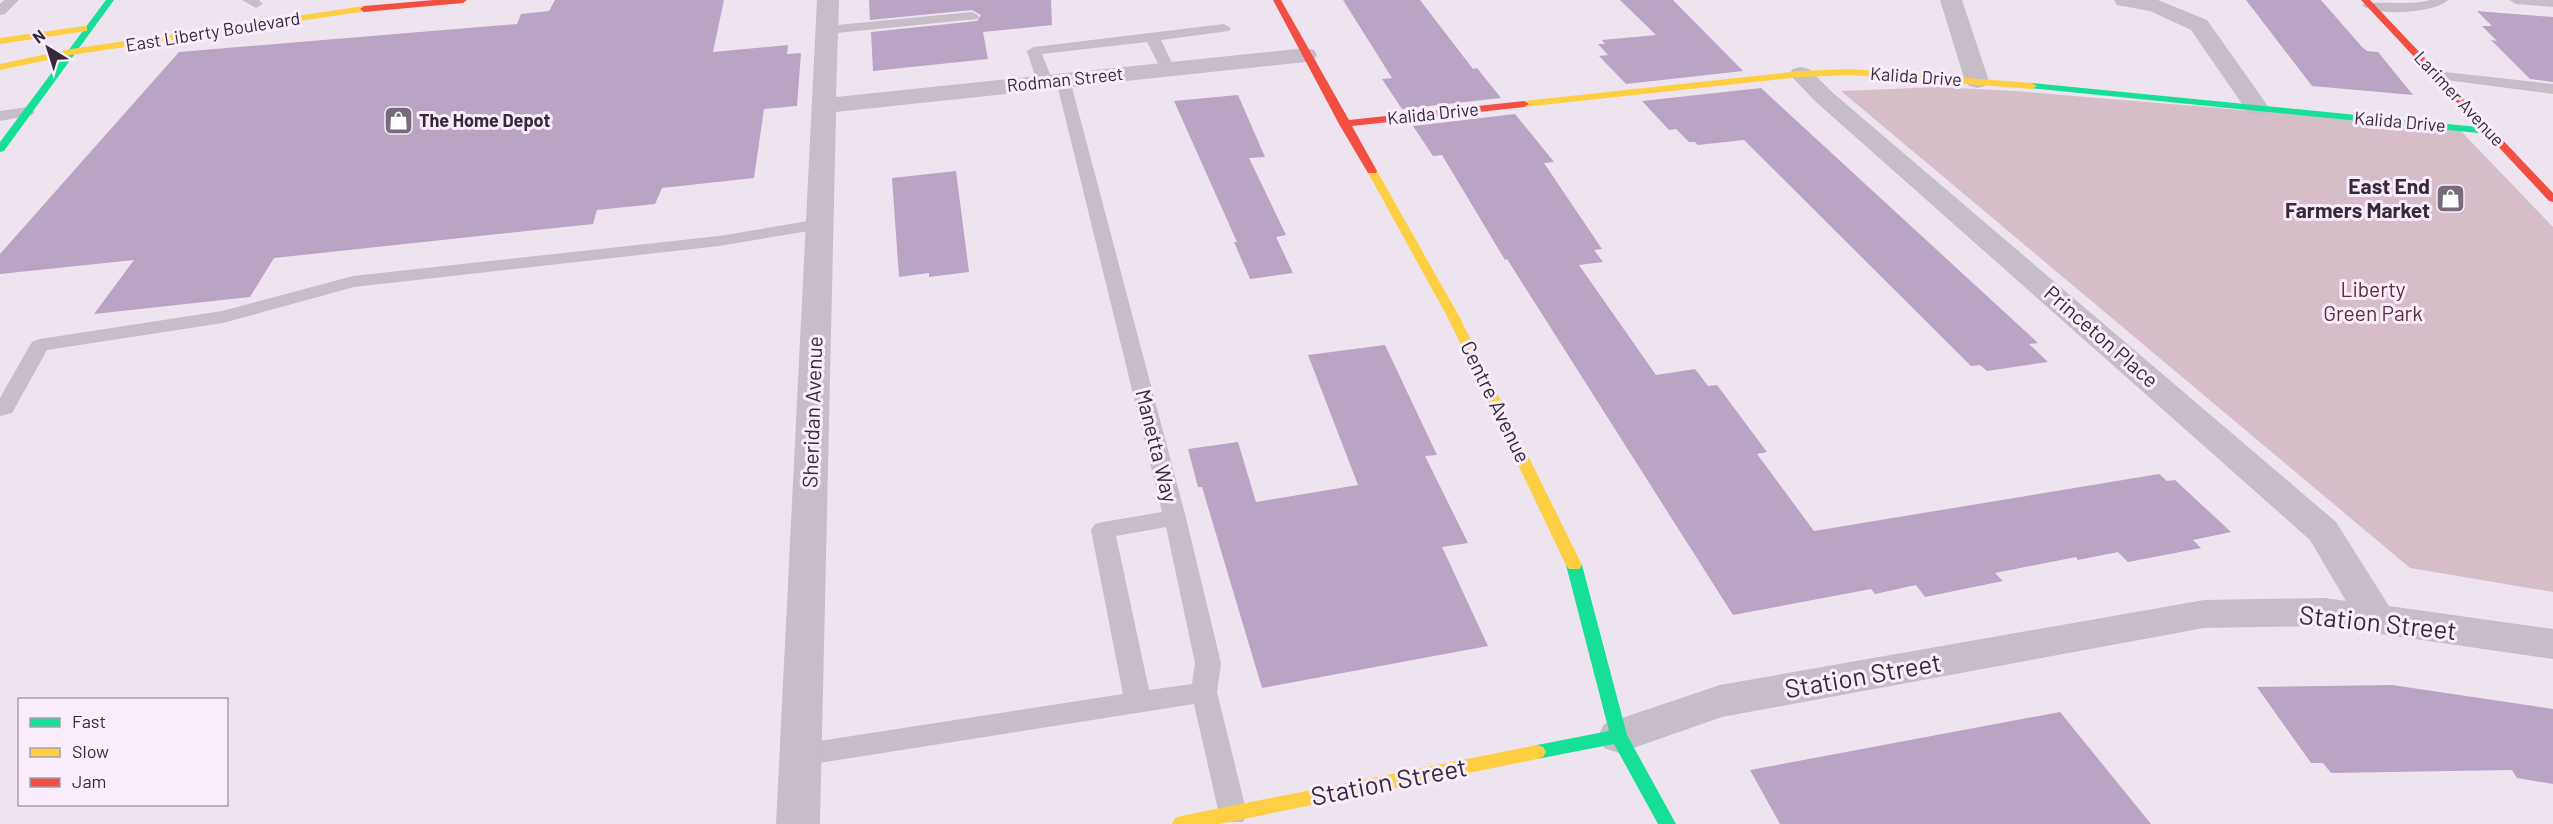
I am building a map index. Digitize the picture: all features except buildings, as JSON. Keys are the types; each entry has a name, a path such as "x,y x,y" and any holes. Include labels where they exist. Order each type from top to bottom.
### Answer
{"main road":[{"path":"0,148 110,0"},
{"name":"East Liberty Boulevard","path":"0,67 71,52 362,9 463,0"},
{"name":"Centre Avenue","path":"1277,0 1454,318 1576,570 1619,736 1667,824"},
{"name":"East Liberty Boulevard","path":"233,8 257,2"},
{"name":"Larimer Avenue","path":"2367,2 2553,199"},
{"name":"East Liberty Boulevard","path":"0,41 111,25"},
{"name":"Kalida Drive","path":"1344,124 1801,75 1850,72 1977,81 2488,130"},
{"name":"Station Street","path":"1181,824 1619,736"}],"street":[{"path":"1951,0 1977,81"},
{"path":"2125,0 2156,6 2199,26 2258,109"},
{"name":"Sheridan Avenue","path":"798,824 827,15"},
{"name":"Rodman Street","path":"824,106 1306,55"},
{"name":"Princeton Place","path":"1801,75 2324,531 2377,620"},
{"name":"Station Street","path":"1619,736 1720,701 2205,614 2325,612 2553,644"}],"lane":[{"path":"0,11 12,0"},
{"path":"2367,2 2418,8 2427,7 2441,0"},
{"path":"2516,0 2553,3"},
{"path":"827,15 972,16"},
{"path":"1168,69 1152,37 1224,28"},
{"name":"Manetta Way","path":"1152,37 1034,51 1054,81 1175,518 1208,663 1204,692 1233,814"},
{"path":"2436,75 2553,89"},
{"path":"0,116 27,112"},
{"path":"0,409 5,408 40,345 223,317 353,282 719,241 820,224"},
{"path":"1138,702 1103,530 1175,518"},
{"path":"800,755 1204,692"}],"green space":[{"name":"Liberty Green Park","path":"1938,87 2015,91 2458,128 2553,227 2553,592 2410,568 1841,91"}],"traffic: fast":[{"path":"0,149 110,0"},
{"path":"2032,86 2488,131"},
{"path":"1574,565 1619,736 1667,824"},
{"path":"1537,752 1619,736"}],"traffic: slow":[{"path":"0,67 71,52 364,9"},
{"path":"0,41 84,29"},
{"path":"1524,104 1801,74 1850,72 2032,86"},
{"path":"1372,171 1454,318 1574,565"},
{"path":"1181,824 1537,752"}],"traffic: jam":[{"path":"364,9 463,0"},
{"path":"1277,0 1372,171"},
{"path":"2365,0 2553,199"},
{"path":"1344,124 1524,104"}],"place":[{"name":"The Home Depot","path":"398,121"},
{"name":"East End Farmers Market","path":"2451,199"}]}
